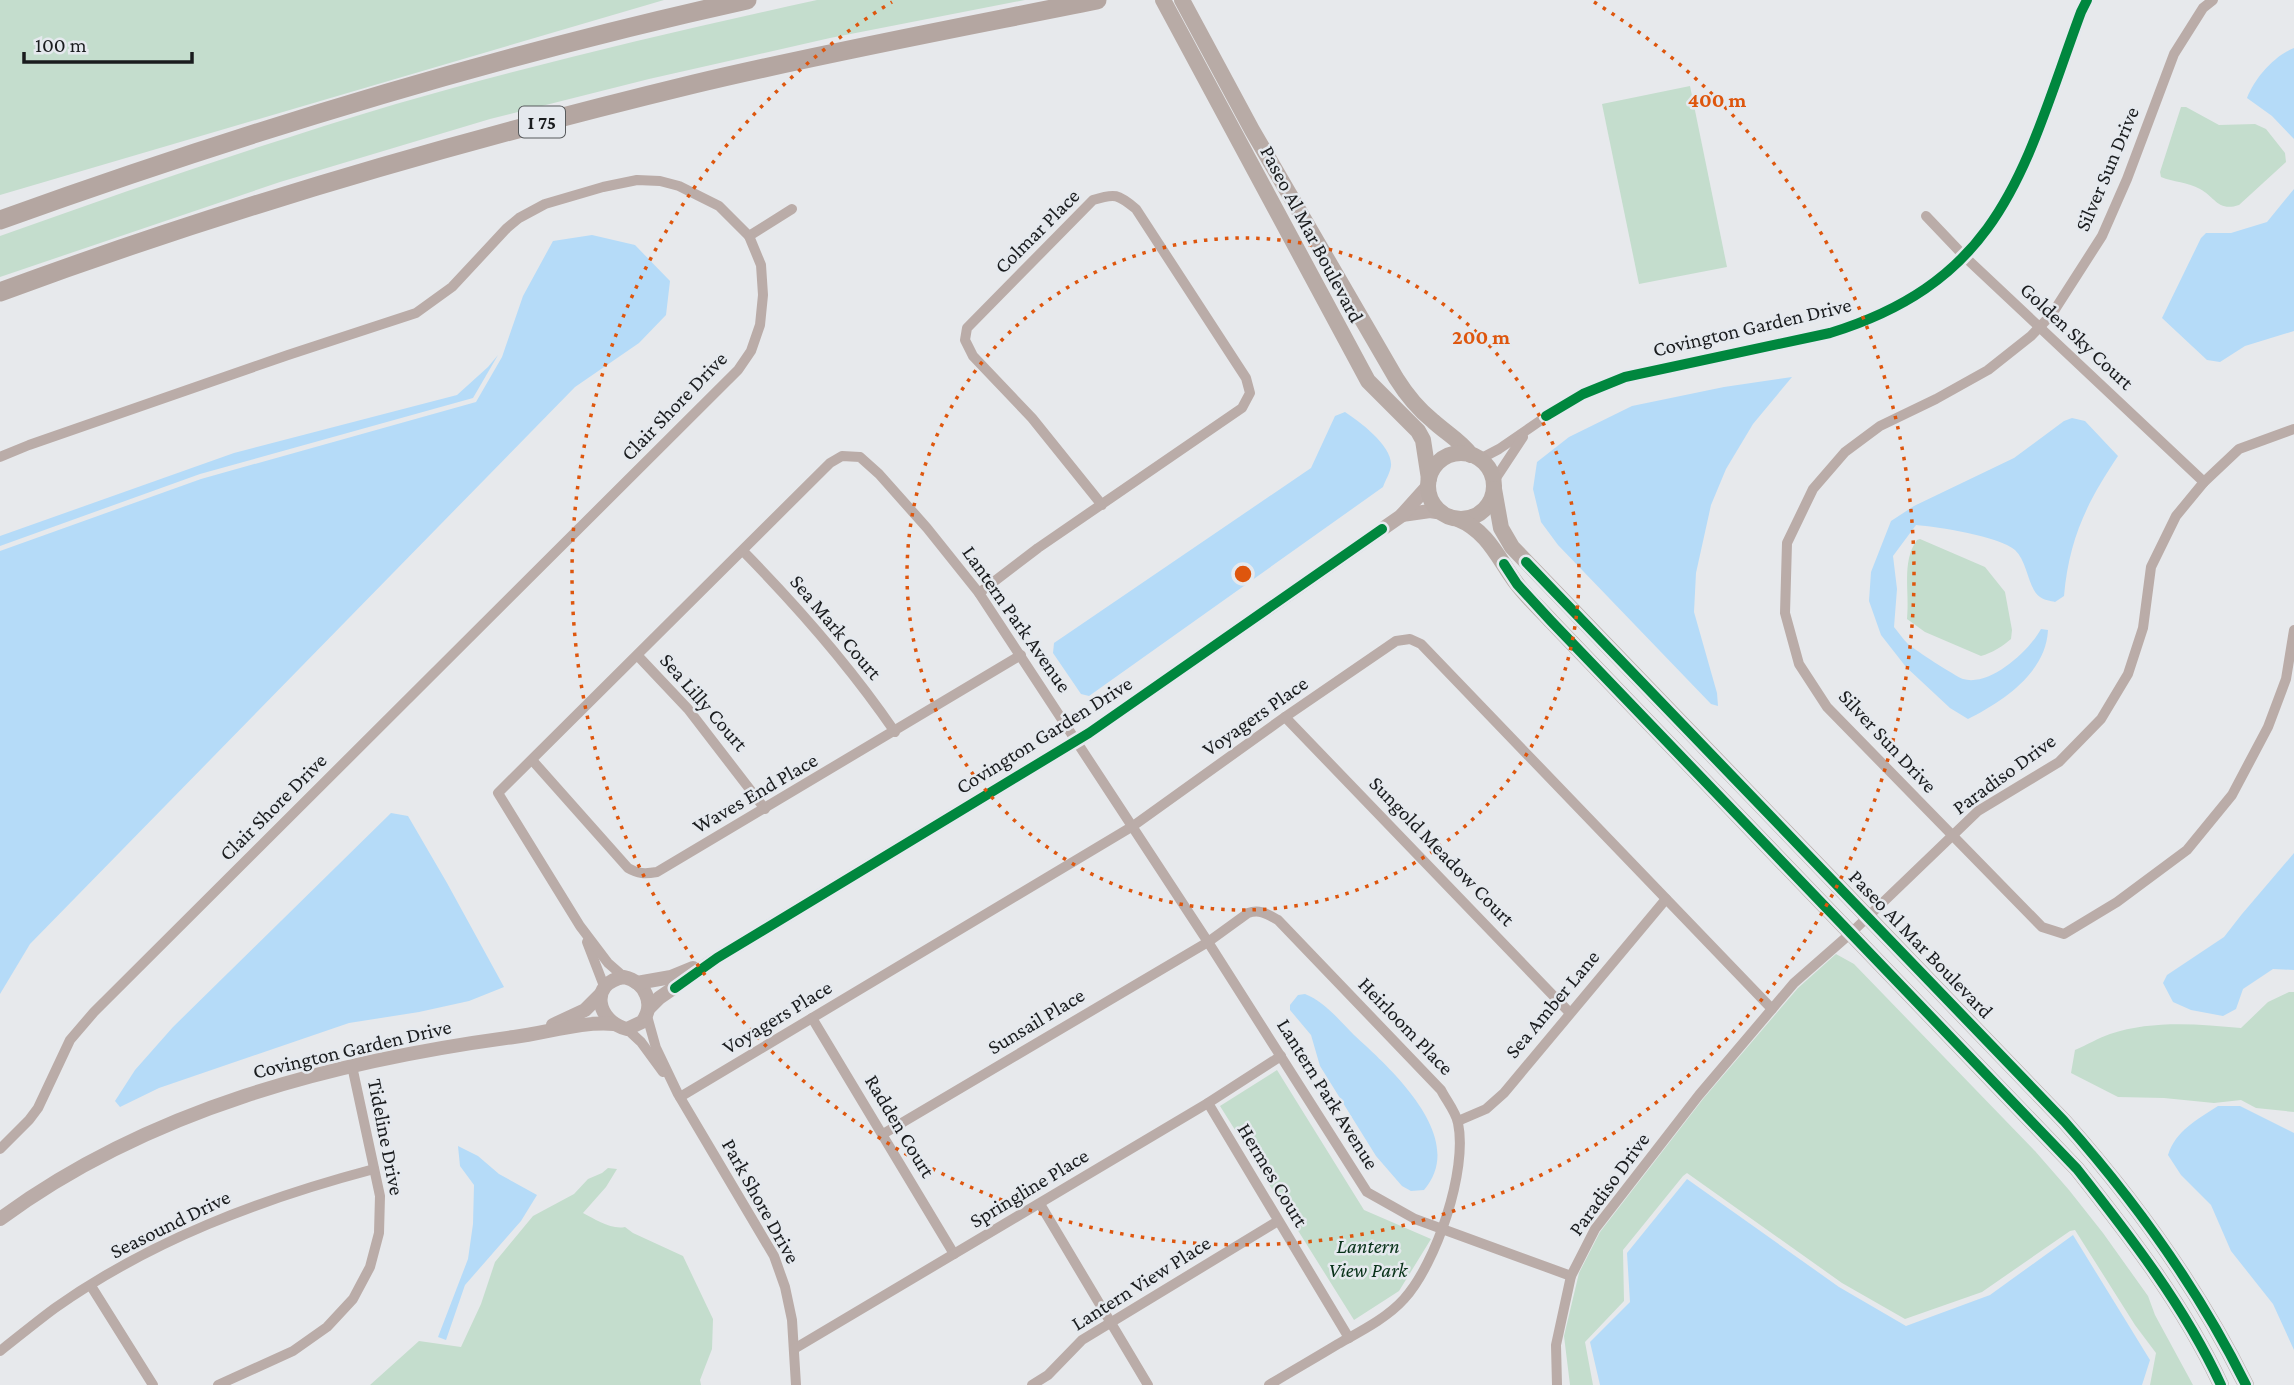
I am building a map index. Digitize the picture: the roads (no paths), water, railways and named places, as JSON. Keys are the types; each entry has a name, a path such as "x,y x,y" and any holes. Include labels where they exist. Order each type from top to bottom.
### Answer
{"highway":[{"path":"0,220 252,134 440,76 747,0"},
{"name":"I 75","path":"0,292 127,247 325,183 520,128 698,83 1097,0"}],"main road":[{"name":"Paseo Al Mar Boulevard","path":"1163,0 1368,381 1409,420 1423,440 1429,483"},
{"name":"Paseo Al Mar Boulevard","path":"1182,0 1252,130 1396,378 1425,414 1476,457"},
{"path":"1461,453 1476,457 1491,472 1494,485 1489,504 1482,512 1468,518 1450,516 1432,501 1429,483 1433,469 1445,458 1461,453"},
{"name":"Paseo Al Mar Boulevard","path":"1494,485 1502,528 1512,547 2064,1121 2106,1168 2180,1269 2228,1347 2246,1385"},
{"name":"Paseo Al Mar Boulevard","path":"1450,516 1469,524 1481,534 1494,548 1517,584 1551,621 2077,1169 2149,1264 2221,1385"}],"street":[{"name":"Covington Garden Drive","path":"1476,457 1529,429 1566,403 1625,377 1830,333 1886,312 1923,291 1965,257 2000,211 2020,176 2087,0"},
{"name":"Silver Sun Drive","path":"2213,0 2203,8 2174,54 2127,179 2102,236 2052,314 2031,336 1988,370 1880,426 1845,452 1813,489 1787,543 1785,613 1799,664 1827,707 2042,927 2064,934 2117,902 2187,849 2232,795 2268,727 2282,691 2294,631"},
{"name":"Clair Shore Drive","path":"0,457 42,440 416,313 452,287 507,228 545,204 568,197 637,180 660,181 679,186 719,206 749,236 761,265 764,295 760,325 751,351 738,370 94,1012 70,1040 38,1108 0,1149"},
{"name":"Colmar Place","path":"979,593 1038,548 1102,505 1242,408 1250,393 1246,378 1136,209 1122,197 1109,195 1093,200 1083,210 967,328 965,340 973,356 1032,418 1102,505"},
{"path":"749,236 792,209"},
{"name":"Golden Sky Court","path":"1926,216 1965,257 2204,482"},
{"name":"Covington Garden Drive","path":"1494,485 1504,462 1529,429"},
{"name":"Paradiso Drive","path":"1557,1385 1556,1345 1571,1276 1595,1229 1699,1095 1794,984 1978,811 2059,762 2101,719 2129,674 2143,628 2151,567 2176,516 2204,482 2239,449 2294,429"},
{"name":"Lantern Park Avenue","path":"580,926 498,793 830,463 842,456 860,457 879,474 927,528 979,593 1133,826 1367,1192 1415,1219 1571,1276"},
{"name":"Covington Garden Drive","path":"0,1219 70,1174 146,1135 247,1095 299,1078 446,1046 533,1035 595,1023 620,1026 639,1024 659,998 717,958 1077,740 1401,516 1429,483"},
{"name":"Covington Garden Drive","path":"1401,516 1430,511 1450,516"},
{"name":"Sea Mark Court","path":"743,551 827,641 895,732"},
{"name":"Voyagers Place","path":"680,1097 1133,826 1396,641 1410,639 1420,644 1772,1009"},
{"name":"Waves End Place","path":"532,760 618,857 636,873 657,872 1021,655"},
{"name":"Sea Lilly Court","path":"638,656 688,709 765,809"},
{"name":"Sungold Meadow Court","path":"1285,717 1570,1013"},
{"name":"Sea Amber Lane","path":"1458,1121 1486,1109 1504,1093 1665,899"},
{"name":"Heirloom Place","path":"1208,942 1248,913 1264,912 1278,920 1441,1090 1458,1121 1460,1147 1457,1179 1426,1268 1404,1300 1374,1323 1269,1385"},
{"path":"580,926 608,963 646,993 648,1012"},
{"path":"580,926 602,990 604,1011 620,1026"},
{"name":"Sunsail Place","path":"883,1134 1208,942"},
{"name":"Covington Garden Drive","path":"533,1035 585,1010 614,979 652,982 717,958"},
{"name":"Park Shore Drive","path":"648,1012 656,1048 680,1097 774,1256 785,1287 792,1320 796,1385"},
{"name":"Radden Court","path":"812,1018 954,1254"},
{"name":"Park Shore Drive","path":"620,1026 641,1042 674,1085"},
{"name":"Springline Place","path":"794,1349 1208,1103 1281,1056"},
{"name":"Tideline Drive","path":"218,1385 311,1340 353,1300 370,1267 379,1233 380,1196 352,1066"},
{"name":"Hermes Court","path":"1208,1103 1349,1338"},
{"name":"Seasound Drive","path":"0,1351 56,1308 164,1244 232,1214 305,1188 374,1169"},
{"path":"1040,1204 1148,1385"},
{"name":"Lantern View Place","path":"1032,1385 1054,1370 1082,1340 1278,1221"},
{"path":"91,1286 153,1385"}],"water":[{"path":"2294,48 2294,139 2272,116 2247,98 2266,68 2279,56"},
{"path":"2294,189 2294,331 2245,346 2220,362 2207,360 2162,318 2201,238 2206,233 2231,233 2267,222"},
{"path":"592,235 635,245 670,281 666,315 639,343 575,387 30,944 0,994 0,551 201,479 476,402 502,357 523,296 553,241"},
{"path":"498,355 473,398 200,474 0,546 0,536 234,453 457,395"},
{"path":"1792,377 1753,424 1726,469 1711,505 1696,573 1694,612 1717,693 1718,706 1711,704 1558,545 1541,522 1533,489 1537,462 1569,437 1632,406 1724,387"},
{"path":"1345,412 1374,435 1387,451 1391,466 1383,487 1089,696 1081,694 1053,653 1054,643 1311,468 1335,416"},
{"path":"2072,418 2085,421 2118,456 2097,489 2081,522 2070,557 2064,596 2055,602 2040,597 2015,550 1996,540 1968,533 1916,525 1893,556 1897,589 1894,627 1912,647 1963,679 1985,678 1996,672 2018,657 2041,629 2048,630 2040,660 2031,672 1995,704 1968,719 1950,708 1906,667 1881,635 1869,601 1871,572 1891,521 1914,506 2014,458"},
{"path":"391,813 408,816 504,987 469,1001 349,1023 159,1088 120,1107 115,1101 135,1070 173,1027"},
{"path":"2294,853 2294,970 2273,969 2243,989 2236,1009 2223,1016 2191,1010 2173,1002 2163,983 2167,975 2224,937"},
{"path":"1305,994 1319,1001 1331,1012 1404,1085 1419,1105 1431,1127 1437,1148 1435,1170 1424,1190 1411,1191 1402,1186 1376,1156 1320,1066 1311,1035 1290,1010 1290,1005 1298,995"},
{"path":"2218,1106 2240,1106 2294,1133 2294,1350 2273,1304 2231,1251 2211,1205 2181,1175 2168,1155 2182,1132"},
{"path":"458,1146 478,1156 499,1174 537,1195 521,1221 465,1285 446,1340 438,1337 468,1259 473,1224 474,1185 460,1166"},
{"path":"1687,1179 1839,1287 1906,1326 1990,1295 2073,1235 2150,1360 2142,1385 1600,1385 1590,1342 1630,1302 1627,1253"}],"park label":[{"name":"Lantern View Park","path":"1368,1258"}]}
